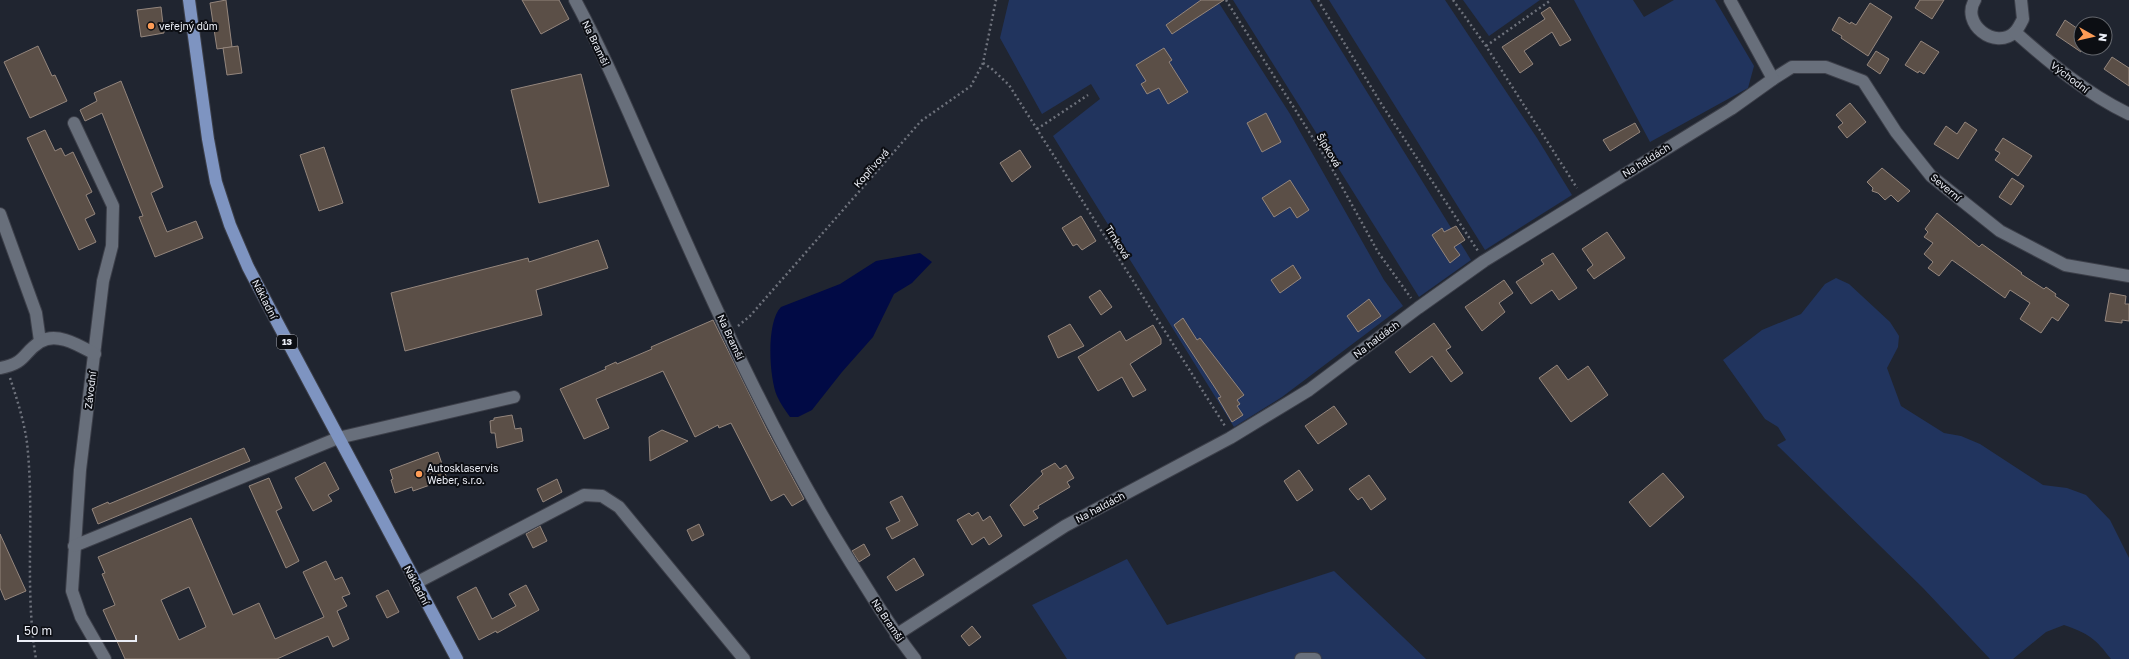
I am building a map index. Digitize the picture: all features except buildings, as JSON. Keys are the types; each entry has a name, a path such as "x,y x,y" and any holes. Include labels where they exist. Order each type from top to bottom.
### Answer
{"main road":[{"name":"Nákladní","path":"189,0 208,139 216,182 230,225 248,267 457,659"}],"street":[{"name":"Na Bramši","path":"575,0 593,34 729,334 816,507 896,635 915,659"},
{"path":"1730,0 1773,79"},
{"path":"1975,0 1972,15 1976,27 1985,35 1996,38 2008,37 2015,32 2024,19 2021,0"},
{"name":"Východní","path":"2015,32 2041,55 2105,103 2129,114"},
{"name":"Severní","path":"1773,79 1792,67 1826,67 1863,81 1896,132 1931,176 2000,231 2065,264 2129,276"},
{"name":"Na haldách","path":"896,635 1064,526 1230,438 1309,390 1418,308 1484,261 1584,198 1731,109 1773,79"},
{"name":"Závodní","path":"74,123 112,206 112,246 103,281 80,470 72,591 81,616 105,659"},
{"path":"0,214 36,313 40,341"},
{"path":"3,368 19,363 40,341 58,338 74,343 95,354"},
{"path":"74,546 338,438 514,398"},
{"path":"416,583 584,495 602,496 619,507 744,659"},
{"path":"1301,659 1315,659"}],"path":[{"name":"Kopřivová","path":"729,334 750,316 921,121 971,86 982,64 996,0"},
{"name":"Šípková","path":"1226,0 1330,165 1378,252 1418,308"},
{"path":"1318,0 1382,105 1484,261"},
{"path":"1454,0 1486,46 1584,198"},
{"path":"1486,46 1551,0"},
{"name":"Trnková","path":"982,64 992,69 1009,85 1221,418 1230,438"},
{"path":"1037,129 1088,95"},
{"path":"3,368 16,398 27,442 30,486 32,633 36,659"}],"shaded area":[{"path":"1009,0 1217,0 1290,114 1384,280 1403,306 1282,397 1234,427 1053,136 1100,99 1091,84 1042,114 1000,38"},
{"path":"1233,0 1310,0 1471,260 1419,297"},
{"path":"1329,0 1445,0 1537,138 1572,195 1485,250"},
{"path":"1463,0 1540,0 1489,36"},
{"path":"1574,0 1633,0 1644,17 1674,0 1715,0 1754,66 1748,88 1650,142"},
{"path":"920,253 932,262 912,283 894,294 873,337 842,372 812,410 798,417 790,417 777,396 772,376 770,350 771,337 776,314 781,307 840,284 876,261"},
{"path":"1836,278 1849,284 1890,322 1899,336 1898,347 1887,368 1901,406 1944,433 1961,436 1980,444 2043,485 2067,488 2086,495 2110,520 2129,558 2129,659 2111,659 2101,646 2091,638 2064,625 2046,632 2013,659 1990,659 1923,588 1777,445 1786,440 1778,427 1765,419 1723,360 1762,330 1801,314 1825,284"},
{"path":"1127,559 1167,625 1334,571 1426,659 1067,659 1032,605"}],"place":[{"name":"veřejný dům","path":"151,26"},
{"name":"Autosklaservis Weber, s.r.o.","path":"419,474"}]}
